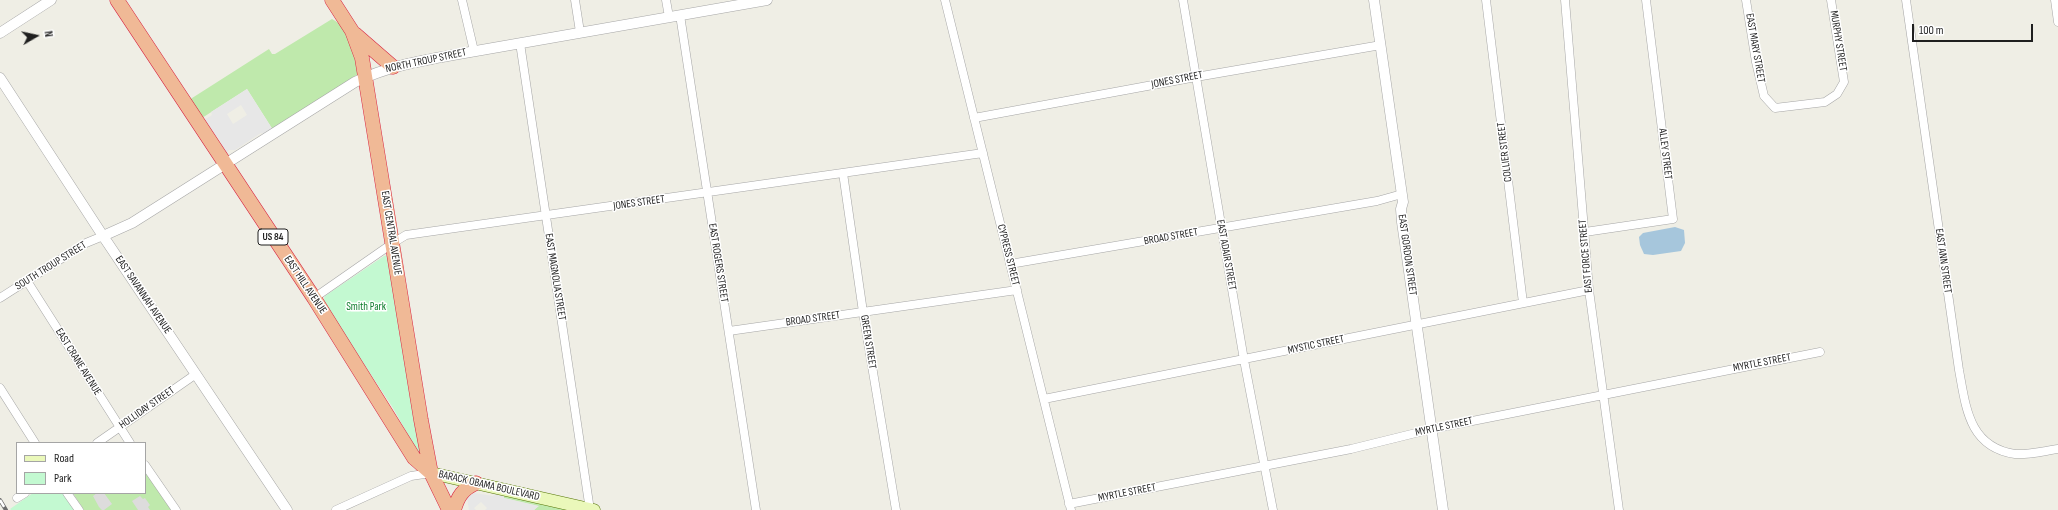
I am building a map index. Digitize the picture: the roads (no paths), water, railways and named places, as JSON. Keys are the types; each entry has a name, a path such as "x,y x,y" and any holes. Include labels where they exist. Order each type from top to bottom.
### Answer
{"highway":[{"name":"EAST HILL AVENUE","path":"117,0 314,298 414,458 431,473 450,510"},
{"name":"EAST CENTRAL AVENUE","path":"332,0 352,31 359,45 366,77 422,426 431,473"},
{"path":"352,31 393,68"},
{"path":"454,510 460,495 469,486 476,483"}],"main road":[{"name":"BARACK OBAMA BOULEVARD","path":"431,473 591,510"}],"street":[{"path":"0,33 51,0"},
{"path":"462,0 474,51"},
{"path":"575,0 580,32"},
{"path":"666,0 669,17"},
{"name":"NORTH TROUP STREET","path":"103,236 132,223 226,166 366,77 393,68 474,51 767,0"},
{"name":"CYPRESS STREET","path":"945,0 1070,507"},
{"name":"EAST ADAIR STREET","path":"1183,0 1244,360 1273,510"},
{"name":"EAST GORDON STREET","path":"1374,0 1402,194 1402,222 1443,510"},
{"name":"COLLIER STREET","path":"1486,0 1523,303"},
{"name":"EAST FORCE STREET","path":"1565,0 1589,290 1619,510"},
{"name":"ALLEY STREET","path":"1585,232 1673,219 1646,0"},
{"name":"EAST MARY STREET","path":"1746,0 1756,62 1764,96 1775,108 1806,106 1825,102 1837,94 1844,82"},
{"name":"MURPHY STREET","path":"1831,0 1844,82"},
{"name":"EAST ANN STREET","path":"1906,0 1959,370 1967,411 1974,428 1980,436 2000,450 2023,454 2058,449"},
{"path":"2055,0 2058,22"},
{"name":"EAST ROGERS STREET","path":"680,15 756,510"},
{"name":"EAST MAGNOLIA STREET","path":"520,43 591,510"},
{"name":"JONES STREET","path":"974,118 1196,76 1381,45"},
{"name":"EAST SAVANNAH AVENUE","path":"0,78 103,236 287,510"},
{"name":"JONES STREET","path":"314,298 406,235 983,153"},
{"name":"GREEN STREET","path":"843,173 863,312 896,510"},
{"name":"BROAD STREET","path":"1010,264 1222,229 1377,201 1402,194"},
{"name":"SOUTH TROUP STREET","path":"0,298 86,243 103,236"},
{"name":"EAST CRANE AVENUE","path":"27,281 129,442"},
{"name":"BROAD STREET","path":"728,331 1017,290"},
{"name":"MYSTIC STREET","path":"1044,399 1589,290"},
{"name":"MYRTLE STREET","path":"1070,507 1366,445 1432,429 1820,352"},
{"name":"HOLLIDAY STREET","path":"99,442 196,374"},
{"path":"0,388 34,442"},
{"path":"146,466 176,510"},
{"path":"336,510 411,476 431,473"},
{"path":"17,498 23,494"},
{"path":"68,494 79,510"}],"water":[{"path":"1675,227 1684,230 1685,243 1681,251 1653,255 1644,254 1640,245 1639,237 1643,233"}],"railway":[{"path":"0,500 6,510"}],"park label":[{"name":"Smith Park","path":"366,307"}]}
